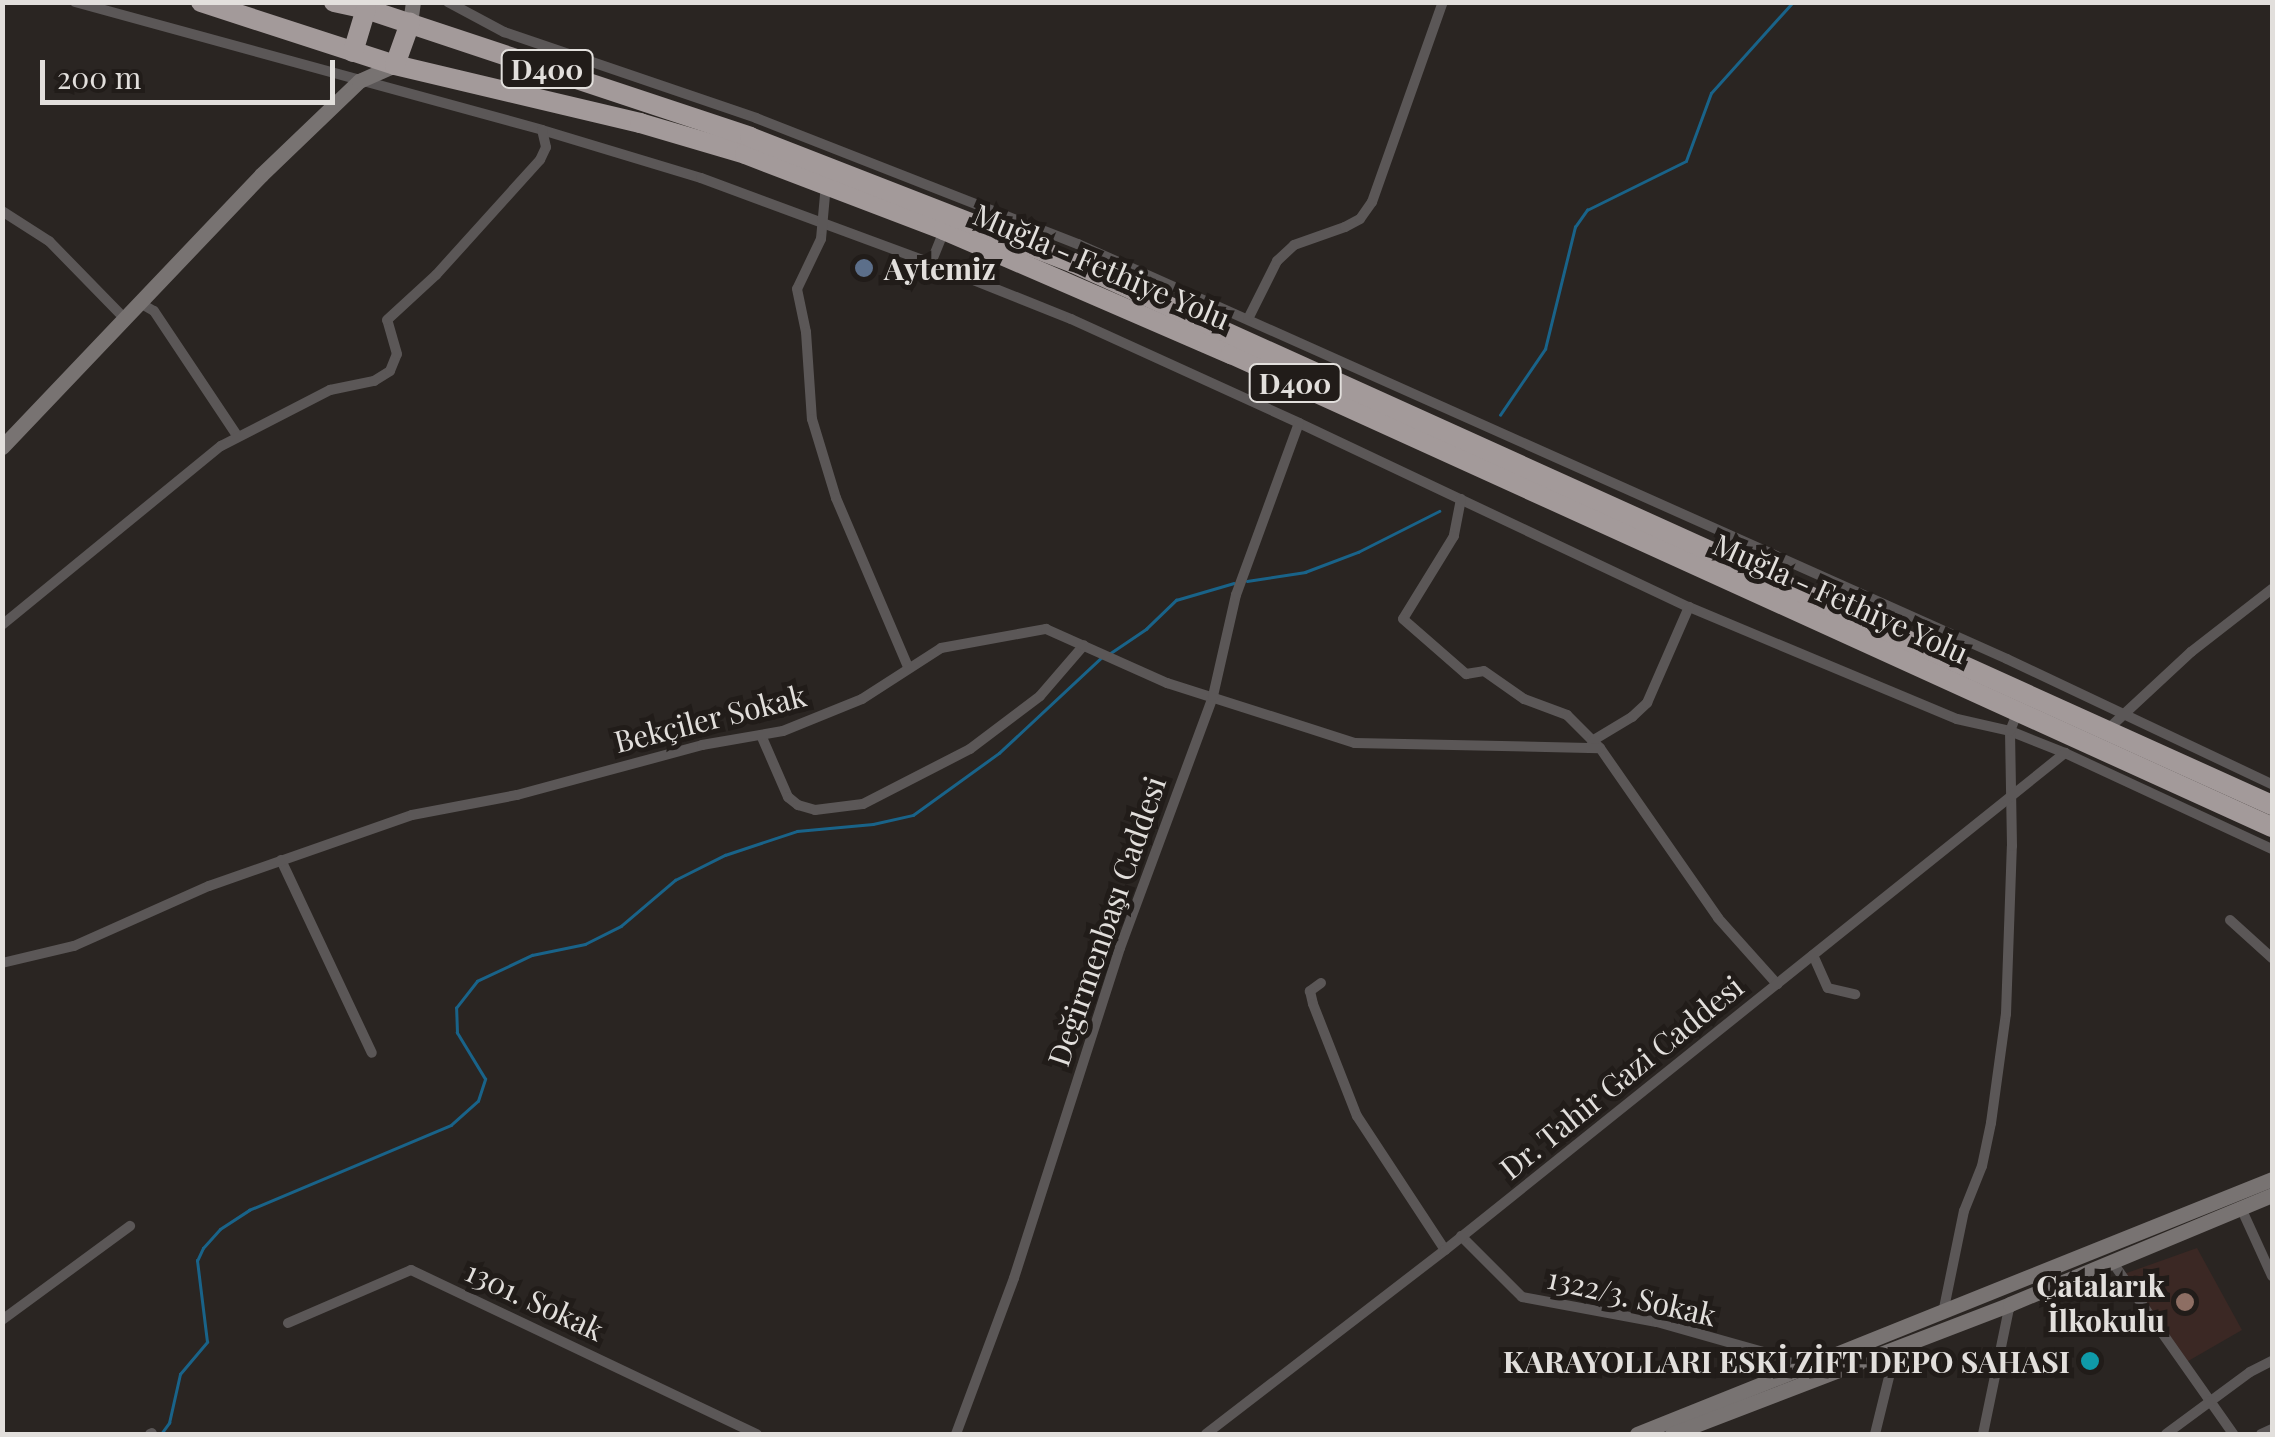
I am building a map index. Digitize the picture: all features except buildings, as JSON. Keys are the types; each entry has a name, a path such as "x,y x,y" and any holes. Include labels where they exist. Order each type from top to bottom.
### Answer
{"highway":[{"name":"Muğla - Fethiye Yolu","path":"201,2 395,65 640,123 745,154 944,230 1214,347 2014,721 2272,827"},
{"name":"Muğla - Fethiye Yolu","path":"334,2 412,13 1066,249 2114,722 2272,805"},
{"path":"353,52 371,6"},
{"path":"395,65 412,13"}],"main road":[{"path":"353,52 358,81"},
{"path":"2,447 358,81 395,65"},
{"path":"1637,1434 2272,1179"},
{"path":"1672,1434 2113,1263 2272,1194"}],"street":[{"path":"75,2 542,130 700,178 931,263 1071,319 1689,607 1956,719 2014,721 2064,753 2272,850"},
{"path":"448,2 504,32 787,130 1066,249"},
{"path":"1248,318 1277,261 1294,245 1345,227 1360,218 1372,202 1443,2"},
{"path":"2,625 220,446 330,390 374,381 390,371 397,354 386,320 436,274 540,160 546,147 542,130"},
{"path":"826,184 824,223 797,289 806,332 812,419 836,498 908,666"},
{"path":"2,212 49,240 125,318"},
{"path":"931,263 944,230"},
{"path":"1149,286 1248,318 1430,412"},
{"path":"140,303 154,312 238,437"},
{"name":"Değirmenbaşı Caddesi","path":"956,1434 1014,1278 1116,960 1213,696 1236,594 1299,423"},
{"path":"1461,499 1454,536 1402,619 1466,674 1484,671 1524,699 1567,714 1596,745 1718,918 1777,984"},
{"path":"2272,589 2114,722 2272,784"},
{"path":"1596,745 1647,703 1689,607"},
{"name":"Bekçiler Sokak","path":"2,964 74,946 280,860 412,814 516,795 702,745 761,735 862,699 941,648 1046,629 1120,664 1355,743 1596,745"},
{"path":"761,735 788,796 798,805 815,810 864,804 970,748 1040,696 1084,645"},
{"path":"1943,1314 1964,1211 1991,1123 2006,1014 2014,721"},
{"name":"Dr. Tahir Gazi Caddesi","path":"1206,1434 1462,1236 2012,799 2064,753"},
{"path":"280,860 372,1052"},
{"path":"2230,920 2272,958"},
{"path":"1813,956 1828,988 1855,994"},
{"path":"1321,984 1310,991 1313,1004 1357,1116 1444,1250"},
{"path":"2241,1208 2272,1276"},
{"path":"2,1320 130,1226"},
{"name":"1322/3. Sokak","path":"1462,1236 1522,1297 1657,1322 1814,1366"},
{"path":"2113,1263 2232,1434"},
{"name":"1301. Sokak","path":"288,1323 411,1270 757,1434"},
{"path":"1983,1434 2010,1304"},
{"path":"1873,1431 1890,1370 1889,1350"},
{"path":"2166,1434 2210,1400 2272,1361"},
{"path":"2261,1434 2272,1429"}],"shaded area":[{"name":"Çatalarık İlkokulu","path":"2197,1248 2242,1330 2183,1364 2124,1274"}],"waterway":[{"path":"1500,415 1545,349 1575,227 1587,210 1686,161 1711,93 1793,2"},
{"path":"1247,581 1305,572 1358,552 1439,511"},
{"path":"1109,654 1146,629 1176,600 1234,583"},
{"path":"161,1434 169,1423 180,1374 207,1342 197,1261 203,1248 220,1229 249,1210 451,1125 478,1101 485,1079 457,1033 456,1008 477,981 532,955 585,944 621,926 675,880 725,855 797,831 873,824 913,815 999,753 1102,657"}],"place":[{"name":"Aytemiz","path":"864,268"},
{"name":"Çatalarık İlkokulu","path":"2185,1302"},
{"name":"KARAYOLLARI ESKİ ZİFT DEPO SAHASI","path":"2090,1361"}]}
